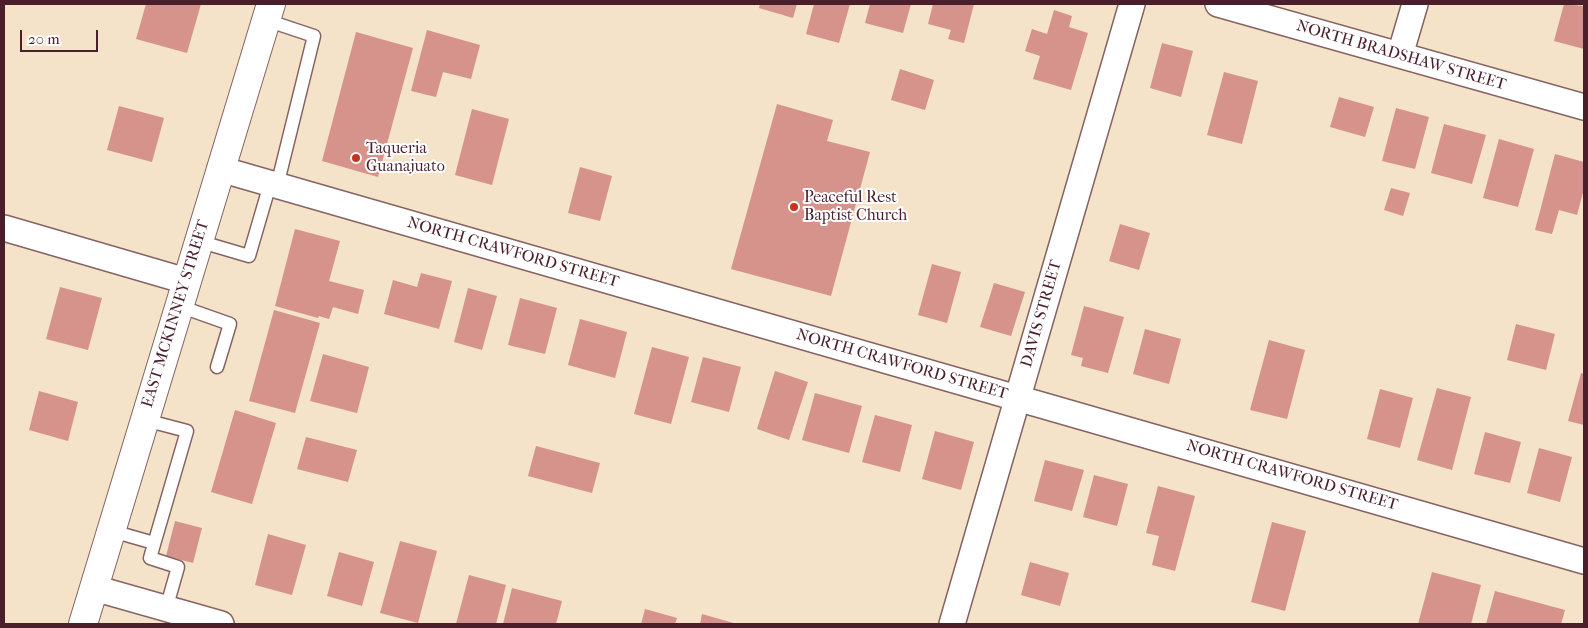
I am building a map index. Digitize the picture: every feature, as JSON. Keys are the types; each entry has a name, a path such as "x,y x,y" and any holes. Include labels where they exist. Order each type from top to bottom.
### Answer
{"main road":[{"name":"EAST MCKINNEY STREET","path":"82,624 112,531 198,240 269,12"}],"street":[{"name":"DAVIS STREET","path":"952,624 1132,4"},
{"name":"NORTH BRADSHAW STREET","path":"1218,4 1584,107"},
{"path":"1400,55 1415,4"},
{"name":"NORTH CRAWFORD STREET","path":"220,169 1584,561"},
{"path":"4,228 182,293"},
{"path":"94,588 221,624"}],"lane":[{"path":"198,240 249,256 274,185 314,36 269,12"},
{"path":"182,293 230,324 217,367"},
{"path":"144,420 187,431 150,558 178,567 166,609"},
{"path":"112,531 154,543"}],"building":[{"path":"146,4 201,4 187,53 136,39"},
{"path":"760,4 797,4 793,18 759,8"},
{"path":"814,4 850,4 839,43 806,34"},
{"path":"870,4 911,4 903,33 865,23"},
{"path":"933,4 974,4 964,43 948,39 951,30 928,24"},
{"path":"1564,4 1584,6 1584,49 1554,41"},
{"path":"1054,10 1072,16 1069,27 1088,33 1071,90 1033,79 1040,56 1025,51 1032,29 1047,34"},
{"path":"427,30 480,45 471,79 443,72 436,97 411,91"},
{"path":"356,32 413,48 378,177 322,161"},
{"path":"1162,43 1193,51 1181,97 1150,88"},
{"path":"900,69 934,80 925,110 891,100"},
{"path":"1224,72 1258,81 1242,144 1207,135"},
{"path":"1339,97 1374,107 1365,137 1330,127"},
{"name":"Peaceful Rest Baptist Church","path":"777,104 833,120 827,141 870,152 831,296 731,269"},
{"path":"119,106 164,118 152,162 107,150"},
{"path":"1396,108 1429,117 1415,169 1382,161"},
{"path":"472,109 509,119 492,185 455,175"},
{"path":"1444,124 1486,135 1472,184 1431,173"},
{"path":"1499,139 1534,149 1518,207 1483,198"},
{"path":"1555,154 1584,162 1584,189 1577,215 1559,210 1552,234 1535,230"},
{"path":"580,167 612,176 600,221 568,213"},
{"path":"1391,188 1410,193 1403,216 1384,210"},
{"path":"1120,224 1150,233 1139,270 1109,261"},
{"path":"295,229 340,241 329,281 364,290 358,314 333,307 329,319 319,316 318,318 275,306"},
{"path":"932,264 961,272 947,323 918,315"},
{"path":"421,273 452,281 439,329 384,314 393,280 417,287"},
{"path":"994,283 1025,292 1011,336 980,327"},
{"path":"60,287 102,298 88,350 46,339"},
{"path":"468,288 497,296 482,350 454,342"},
{"path":"520,298 557,308 545,354 508,345"},
{"path":"1084,306 1124,317 1108,373 1081,366 1083,358 1071,355"},
{"path":"274,310 320,323 295,413 249,401"},
{"path":"580,319 627,332 615,378 568,365"},
{"path":"1516,324 1555,334 1546,370 1507,360"},
{"path":"1145,329 1181,339 1169,384 1133,374"},
{"path":"1269,340 1305,350 1287,419 1250,410"},
{"path":"652,347 689,357 671,424 634,414"},
{"path":"323,354 369,367 357,413 310,401"},
{"path":"703,357 741,367 729,412 691,402"},
{"path":"775,371 808,382 789,440 757,429"},
{"path":"1581,373 1584,374 1584,425 1568,421"},
{"path":"1437,388 1471,397 1452,470 1417,460"},
{"path":"1380,389 1413,398 1400,448 1367,439"},
{"path":"39,391 78,402 68,441 29,430"},
{"path":"815,393 862,406 849,453 802,440"},
{"path":"235,410 276,423 252,504 211,492"},
{"path":"875,415 912,425 900,472 862,462"},
{"path":"935,431 974,442 961,490 922,479"},
{"path":"1485,432 1521,442 1510,483 1474,474"},
{"path":"306,437 357,450 348,482 297,469"},
{"path":"536,446 600,463 592,493 528,476"},
{"path":"1539,448 1572,457 1560,502 1527,493"},
{"path":"1045,460 1084,470 1072,511 1034,501"},
{"path":"1094,475 1128,484 1117,526 1083,517"},
{"path":"1158,486 1195,496 1175,571 1152,565 1159,536 1146,533"},
{"path":"175,521 202,528 193,563 166,556"},
{"path":"1272,522 1306,531 1285,611 1251,602"},
{"path":"268,534 306,545 292,595 255,585"},
{"path":"400,541 437,551 418,623 380,613"},
{"path":"339,552 374,562 362,606 327,596"},
{"path":"1030,562 1069,573 1060,606 1021,595"},
{"path":"1432,572 1481,585 1471,624 1418,624"},
{"path":"469,575 506,585 496,624 456,624"},
{"path":"512,588 562,601 556,624 503,624"},
{"path":"1495,591 1565,610 1561,624 1486,624"},
{"path":"645,609 677,618 675,624 641,624"},
{"path":"702,614 737,624 700,624"}],"place":[{"name":"Taqueria Guanajuato","path":"356,158"},
{"name":"Peaceful Rest Baptist Church","path":"794,207"}]}
